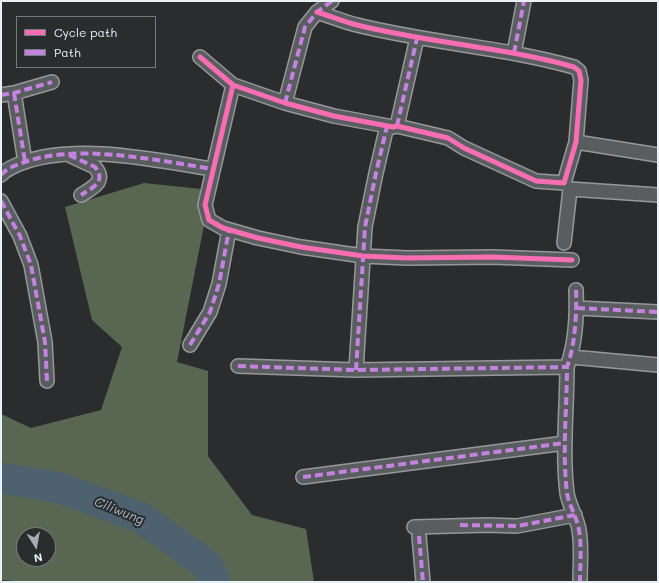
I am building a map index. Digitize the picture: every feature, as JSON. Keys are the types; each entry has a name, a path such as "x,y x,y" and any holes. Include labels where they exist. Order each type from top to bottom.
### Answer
{"street":[{"path":"285,103 305,27 317,12 332,1"},
{"path":"514,53 524,1"},
{"path":"200,57 233,86 285,103 334,116 448,138 464,148 536,181 564,182 576,142 581,80 579,71 574,67 514,53 417,38 356,25 317,12"},
{"path":"356,370 365,227 376,173 392,126 417,38"},
{"path":"25,162 7,94 52,82"},
{"path":"233,86 212,169 205,205 209,220 222,228 258,238 301,247 363,256 407,258 492,257 572,260"},
{"path":"576,142 658,155"},
{"path":"1,175 10,168 31,159 67,154 131,157 212,169"},
{"path":"67,154 95,167 98,170 99,182 96,186 81,195"},
{"path":"564,243 570,190 658,195"},
{"path":"1,200 20,236 30,265 45,342 47,381"},
{"path":"190,345 210,312 219,284 229,230"},
{"path":"576,290 577,308 569,362 565,443 567,492 580,531 580,582"},
{"path":"577,308 658,312"},
{"path":"238,366 356,370 569,362 658,365"},
{"path":"303,477 565,443"},
{"path":"423,582 416,532 488,525 517,526 575,515"}],"green space":[{"path":"144,183 211,190 177,362 208,371 208,456 252,515 306,529 314,582 27,582 1,580 1,414 31,428 101,410 122,347 92,320 65,207"}],"waterway":[{"name":"Ciliwung","path":"1,478 60,488 142,518 207,565 215,582"}],"marked path":[{"path":"285,103 305,27 317,12 332,1"},
{"path":"514,53 524,1"},
{"path":"397,126 417,38"},
{"path":"1,95 14,93 52,82"},
{"path":"14,93 25,162"},
{"path":"356,370 365,227 387,126"},
{"path":"1,175 19,164 64,154 115,155 166,161 212,169"},
{"path":"69,155 95,167 98,172 99,181 97,184 81,195"},
{"path":"1,201 20,236 31,265 45,342 47,381"},
{"path":"190,345 210,312 219,284 229,230"},
{"path":"576,290 575,329 567,367 565,462 567,493 578,525 580,536 580,582"},
{"path":"577,308 658,312"},
{"path":"238,366 356,370 567,367"},
{"path":"303,477 565,443"},
{"path":"460,525 517,526 575,515"},
{"path":"419,536 423,582"}],"cycle path":[{"path":"200,57 233,85 285,103 334,116 393,127 397,126 448,138 464,148 536,181 564,183 576,142 581,80 579,71 574,67 547,60 384,31 352,24 317,12"},
{"path":"233,85 205,205 209,220 223,228 258,238 301,247 363,256 407,258 492,257 572,260"}]}
